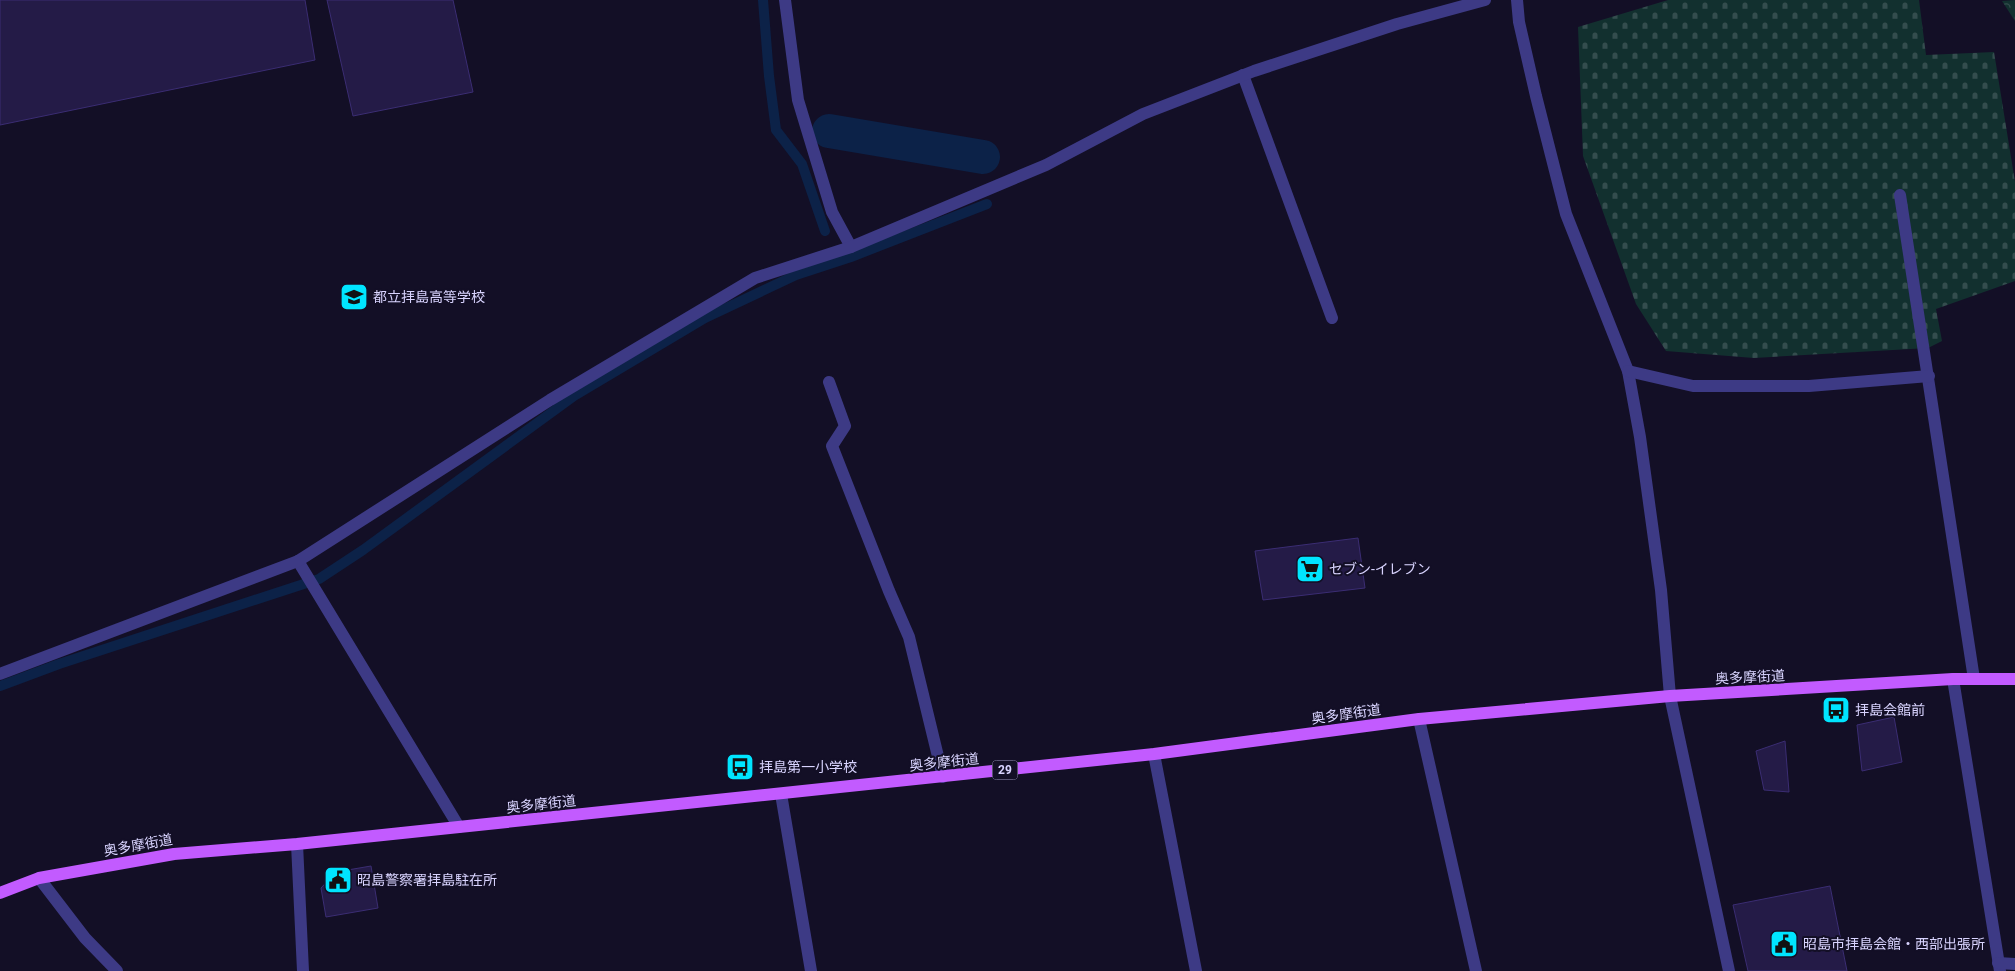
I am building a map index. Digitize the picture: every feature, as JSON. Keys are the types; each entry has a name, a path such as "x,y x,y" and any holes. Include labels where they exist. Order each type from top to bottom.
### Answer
{"main road":[{"name":"奥多摩街道","path":"0,893 39,878 174,854 297,844 943,777 1154,754 1419,719 1670,696 1953,679 2015,678"}],"street":[{"path":"785,0 798,100 832,212 851,247"},
{"path":"0,674 299,562 550,400 755,278 851,247 1046,165 1143,114 1243,75 1397,24 1485,0"},
{"path":"1517,0 1519,22 1566,214 1628,371 1640,437 1661,590 1670,696 1728,971"},
{"path":"1243,75 1332,318"},
{"path":"1900,194 1974,679"},
{"path":"1628,371 1693,386 1809,386 1929,376"},
{"path":"829,382 845,426 832,446 909,637 943,777"},
{"path":"299,562 459,827"},
{"path":"1953,679 1999,967 2015,964"},
{"path":"1419,719 1476,971"},
{"path":"1154,754 1196,971"},
{"path":"781,794 811,971"},
{"path":"297,844 303,971"},
{"path":"39,878 85,938 117,971"}],"green space":[{"path":"1668,0 1919,0 1926,55 1994,52 2015,182 2015,281 1936,309 1942,341 1928,348 1754,358 1666,351 1636,304 1583,156 1578,27"},
{"path":"2015,0 2015,21 2002,1"}],"building":[{"path":"0,0 305,0 315,60 0,125"},
{"path":"327,0 453,0 473,92 353,116"},
{"name":"セブン-イレブン","path":"1358,538 1365,588 1263,600 1255,551"},
{"path":"1894,717 1902,762 1862,771 1857,725"},
{"path":"1785,741 1789,792 1764,790 1756,751"},
{"path":"371,866 378,908 326,917 321,888 336,872"},
{"path":"1830,886 1847,971 1748,971 1733,905"}],"waterway":[{"path":"763,0 769,76 776,130 802,164 825,231"},
{"path":"829,131 983,157"},
{"path":"0,686 59,664 319,579 363,550 574,396 705,318 796,275 851,257 987,204"}],"place":[{"name":"都立拝島高等学校","path":"354,297"},
{"name":"セブン-イレブン","path":"1310,569"},
{"name":"拝島会館前","path":"1836,710"},
{"name":"拝島第一小学校","path":"740,767"},
{"name":"昭島警察署拝島駐在所","path":"338,880"},
{"name":"昭島市拝島会館・西部出張所","path":"1784,944"}]}
